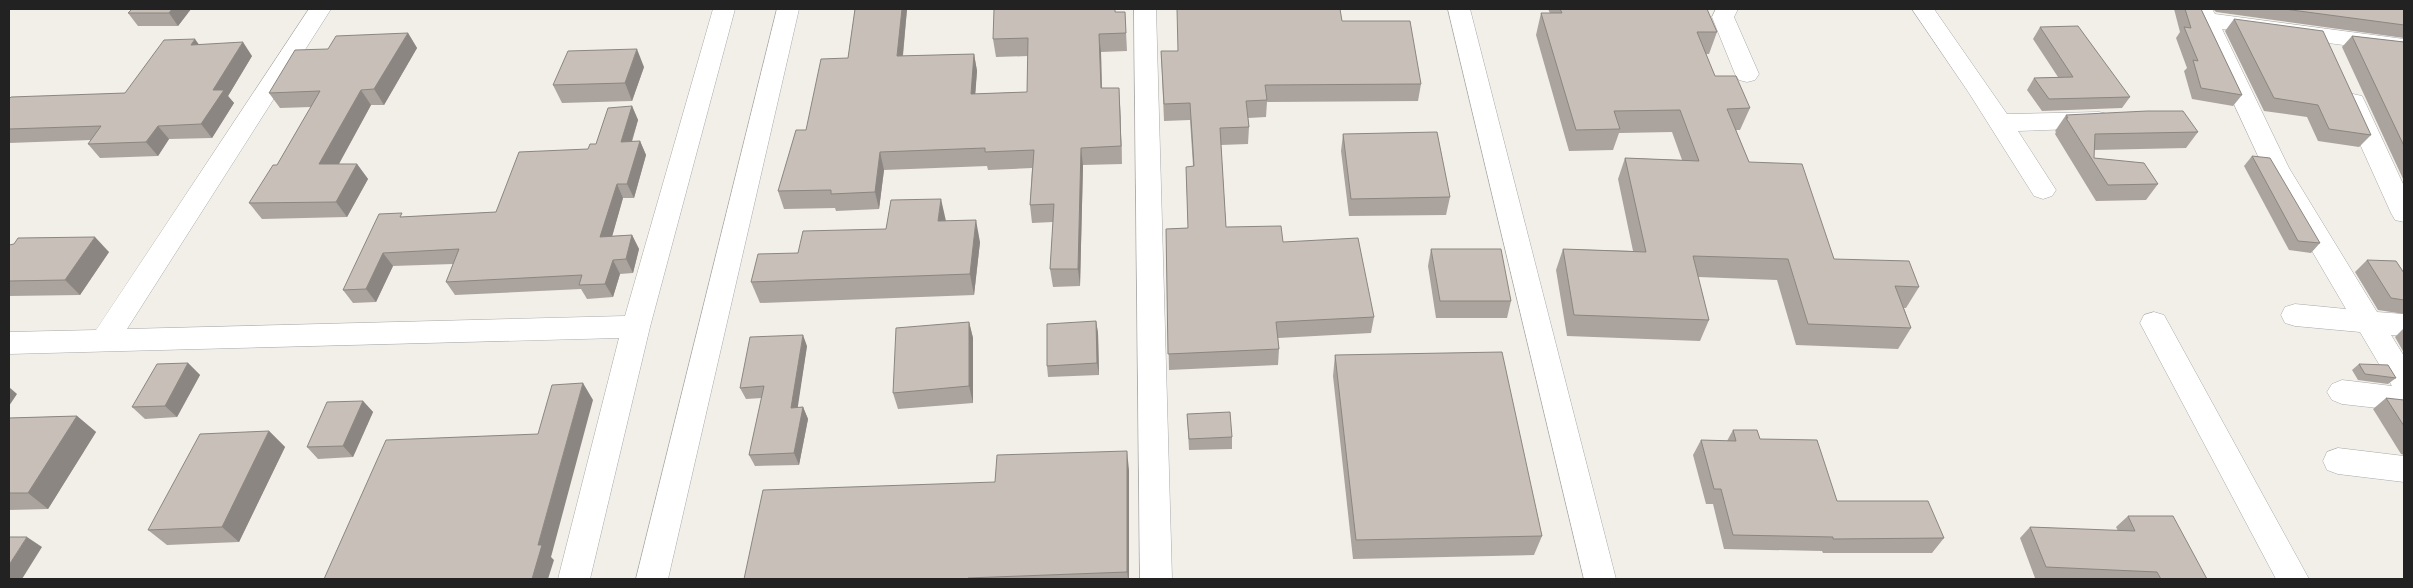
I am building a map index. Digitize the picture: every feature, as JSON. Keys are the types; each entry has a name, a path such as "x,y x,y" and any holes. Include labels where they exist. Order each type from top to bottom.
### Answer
{"street":[{"path":"105,339 320,9"},
{"path":"574,579 636,327 724,9"},
{"path":"652,579 788,9"},
{"path":"1145,9 1156,579"},
{"path":"1459,9 1600,579"},
{"path":"1727,9 1723,17 1747,74"},
{"path":"1923,9 2043,190"},
{"path":"2203,14 2323,35 2404,46"},
{"path":"2203,14 2277,169 2404,380"},
{"path":"2323,35 2404,213"},
{"path":"2000,123 2120,119"},
{"path":"2295,315 2404,325"},
{"path":"2154,322 2292,579"},
{"path":"9,342 636,327"},
{"path":"2342,392 2404,399"},
{"path":"2338,461 2404,469"}],"building":[{"path":"132,9 172,9 169,13 128,13"},
{"path":"855,9 902,9 897,56 974,54 971,94 1027,92 1028,38 993,39 994,9 1115,9 1115,12 1125,12 1126,33 1099,34 1101,88 1119,88 1121,146 1081,148 1078,269 1050,269 1054,204 1030,205 1034,150 985,152 985,148 880,152 875,192 831,194 831,190 778,191 796,130 806,130 821,59 848,58"},
{"path":"1177,9 1340,9 1342,21 1410,21 1421,84 1265,85 1267,100 1246,101 1249,127 1220,128 1226,227 1281,226 1283,242 1358,238 1374,317 1276,322 1279,349 1168,354 1166,229 1188,228 1186,167 1194,166 1190,103 1164,104 1161,51 1178,51"},
{"path":"1560,9 1707,9 1717,32 1697,32 1715,76 1736,76 1750,108 1727,109 1749,162 1802,164 1834,259 1909,261 1919,287 1895,286 1911,328 1808,324 1788,259 1693,256 1709,320 1574,315 1563,249 1646,252 1625,158 1699,161 1680,110 1614,111 1620,129 1576,130 1541,13 1562,13"},
{"path":"2185,9 2201,9 2242,95 2201,88 2193,60 2198,61 2184,27 2191,28"},
{"path":"2284,9 2404,9 2404,25"},
{"path":"2234,19 2323,31 2371,135 2329,129 2318,105 2274,98"},
{"path":"2078,26 2130,97 2049,99 2034,78 2073,77 2040,27"},
{"path":"408,33 374,89 361,90 319,164 357,164 336,202 249,203 273,165 277,165 320,91 269,93 295,50 328,49 336,36"},
{"path":"2352,36 2404,42 2404,146"},
{"path":"195,39 191,45 243,42 213,90 224,90 201,124 158,126 146,142 88,144 101,126 9,129 9,99 11,97 125,93 164,40"},
{"path":"637,49 625,83 553,85 568,51"},
{"path":"632,106 621,142 640,141 627,184 617,184 600,237 632,235 626,259 613,260 605,284 579,285 582,275 446,282 459,249 383,253 366,289 343,290 379,214 402,213 400,217 496,212 519,152 588,149 590,144 596,144 608,108"},
{"path":"2183,111 2198,132 2095,134 2094,158 2144,163 2158,184 2108,185 2066,118 2068,118 2066,115"},
{"path":"1437,132 1450,197 1351,199 1343,134"},
{"path":"2252,156 2270,158 2320,243 2298,241"},
{"path":"941,199 938,221 976,220 970,274 751,282 758,254 798,253 803,231 886,229 891,200"},
{"path":"95,237 65,280 9,281 9,245 14,244 18,238"},
{"path":"1431,249 1501,249 1511,301 1440,301"},
{"path":"2367,260 2396,261 2404,273 2404,300 2391,298"},
{"path":"1096,321 1097,363 1047,366 1047,324"},
{"path":"969,322 969,386 893,393 896,328"},
{"path":"803,335 791,408 803,407 794,453 749,455 764,386 740,388 750,337"},
{"path":"1502,352 1542,536 1356,540 1335,355"},
{"path":"188,363 165,406 132,407 157,364"},
{"path":"2359,364 2388,365 2396,378 2365,374"},
{"path":"583,383 538,545 542,545 532,579 324,579 386,440 538,434 552,385"},
{"path":"2386,398 2404,400 2404,426"},
{"path":"363,401 343,446 307,447 327,402"},
{"path":"1230,412 1232,437 1189,439 1187,414"},
{"path":"77,416 28,493 9,493 9,418"},
{"path":"1733,430 1757,430 1760,439 1817,440 1837,501 1928,501 1944,538 1833,539 1833,537 1733,535 1721,489 1714,489 1701,440 1736,441"},
{"path":"269,431 222,527 148,530 200,434"},
{"path":"1127,451 1127,572 967,579 744,579 763,490 995,482 997,455"},
{"path":"2128,516 2173,516 2207,579 2161,579 2157,572 2046,567 2030,527 2135,531"},
{"path":"9,537 27,537 9,565"}]}
